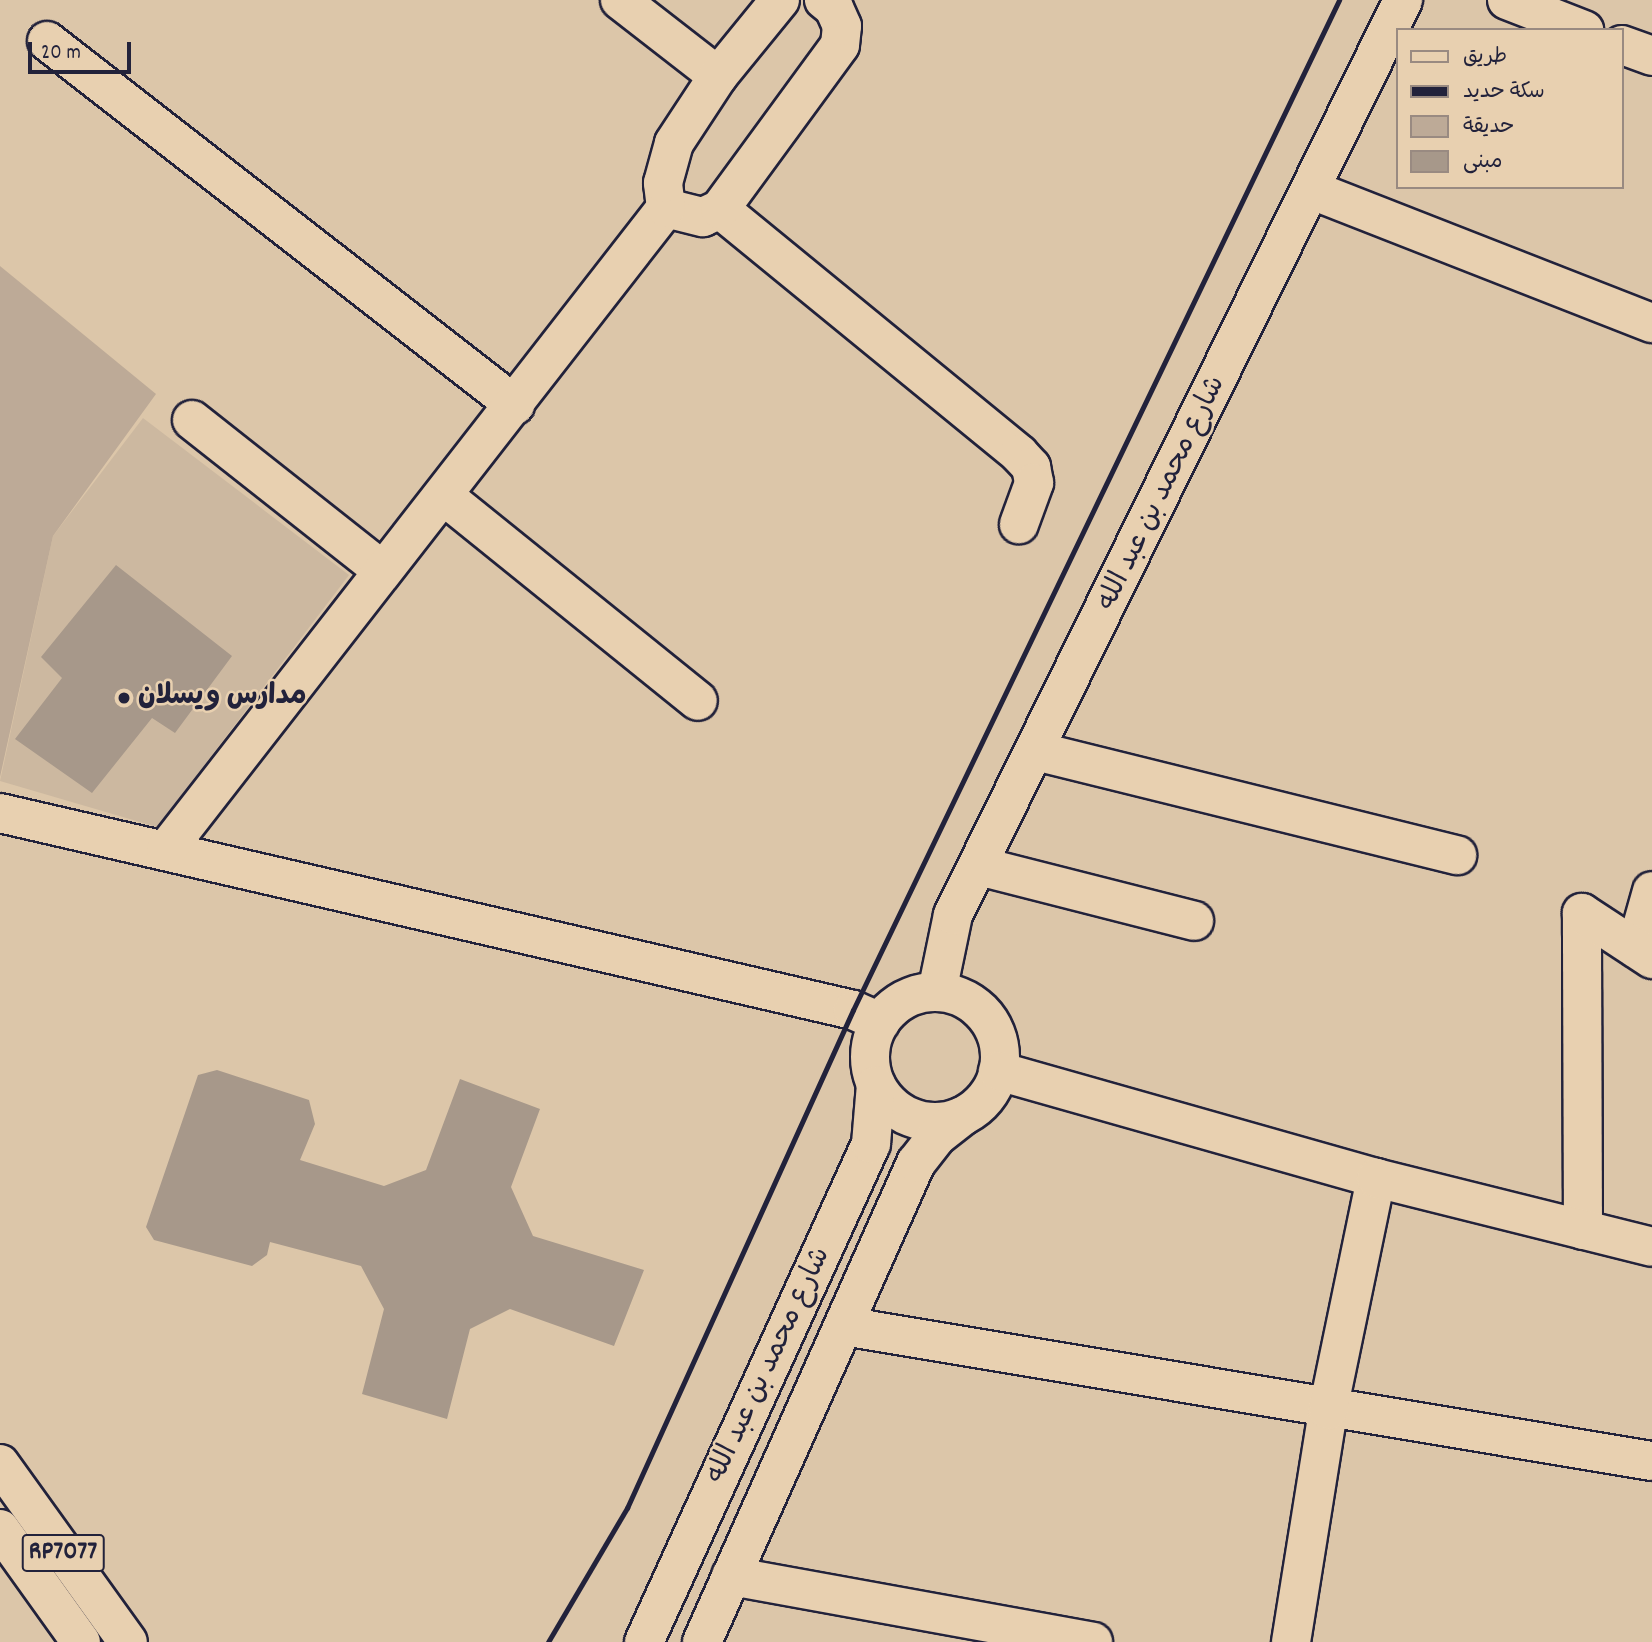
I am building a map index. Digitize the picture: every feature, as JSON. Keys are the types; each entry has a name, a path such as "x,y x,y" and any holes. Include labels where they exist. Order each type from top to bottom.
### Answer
{"street":[{"path":"620,0 718,76"},
{"path":"166,850 666,208 663,183 674,143 718,76 780,0"},
{"path":"666,208 703,217 720,209 840,44 842,26 834,8 824,0"},
{"name":"شارع محمد بن عبد الله","path":"936,992 953,915 1312,190 1403,0"},
{"path":"1507,0 1579,28"},
{"path":"47,41 515,405"},
{"path":"1624,46 1652,56"},
{"path":"1312,190 1652,323"},
{"path":"720,209 1019,454 1031,467 1034,483 1019,524"},
{"path":"192,420 383,571"},
{"path":"444,496 698,701"},
{"path":"1036,751 1457,855"},
{"path":"0,813 853,1010 880,1022"},
{"path":"979,866 1194,921"},
{"path":"1583,1230 1582,913 1644,953 1652,891"},
{"path":"936,992 972,1004 986,1017 996,1034 998,1071 979,1105 964,1116 925,1121 904,1114 876,1085 870,1047 880,1022 901,1001 936,992"},
{"path":"998,1071 1376,1178 1652,1247"},
{"name":"شارع محمد بن عبد الله","path":"644,1642 871,1144 876,1085"},
{"name":"شارع محمد بن عبد الله","path":"702,1642 916,1163 936,1137 964,1116"},
{"path":"1291,1642 1328,1410 1376,1178"},
{"path":"844,1326 1328,1410 1652,1461"},
{"name":"RP7077","path":"0,1464 128,1642"},
{"name":"RP7077","path":"0,1530 81,1642"},
{"path":"731,1576 1093,1642"}],"shaded area":[{"path":"143,418 349,575 157,827 0,781 53,536"}],"green space":[{"path":"0,266 156,394 53,536 0,777"}],"building":[{"name":"مدارس ويسلان","path":"116,565 232,656 175,733 152,718 92,793 15,739 62,678 41,657"},
{"path":"217,1070 309,1100 315,1124 300,1160 384,1186 426,1170 460,1079 540,1109 511,1187 533,1236 644,1270 614,1346 510,1309 470,1329 447,1419 362,1394 384,1309 361,1266 270,1242 267,1255 252,1266 154,1240 146,1227 198,1075"}],"railway":[{"path":"548,1642 627,1508 853,1010 1339,0"}],"place":[{"name":"مدارس ويسلان","path":"124,698"}]}
